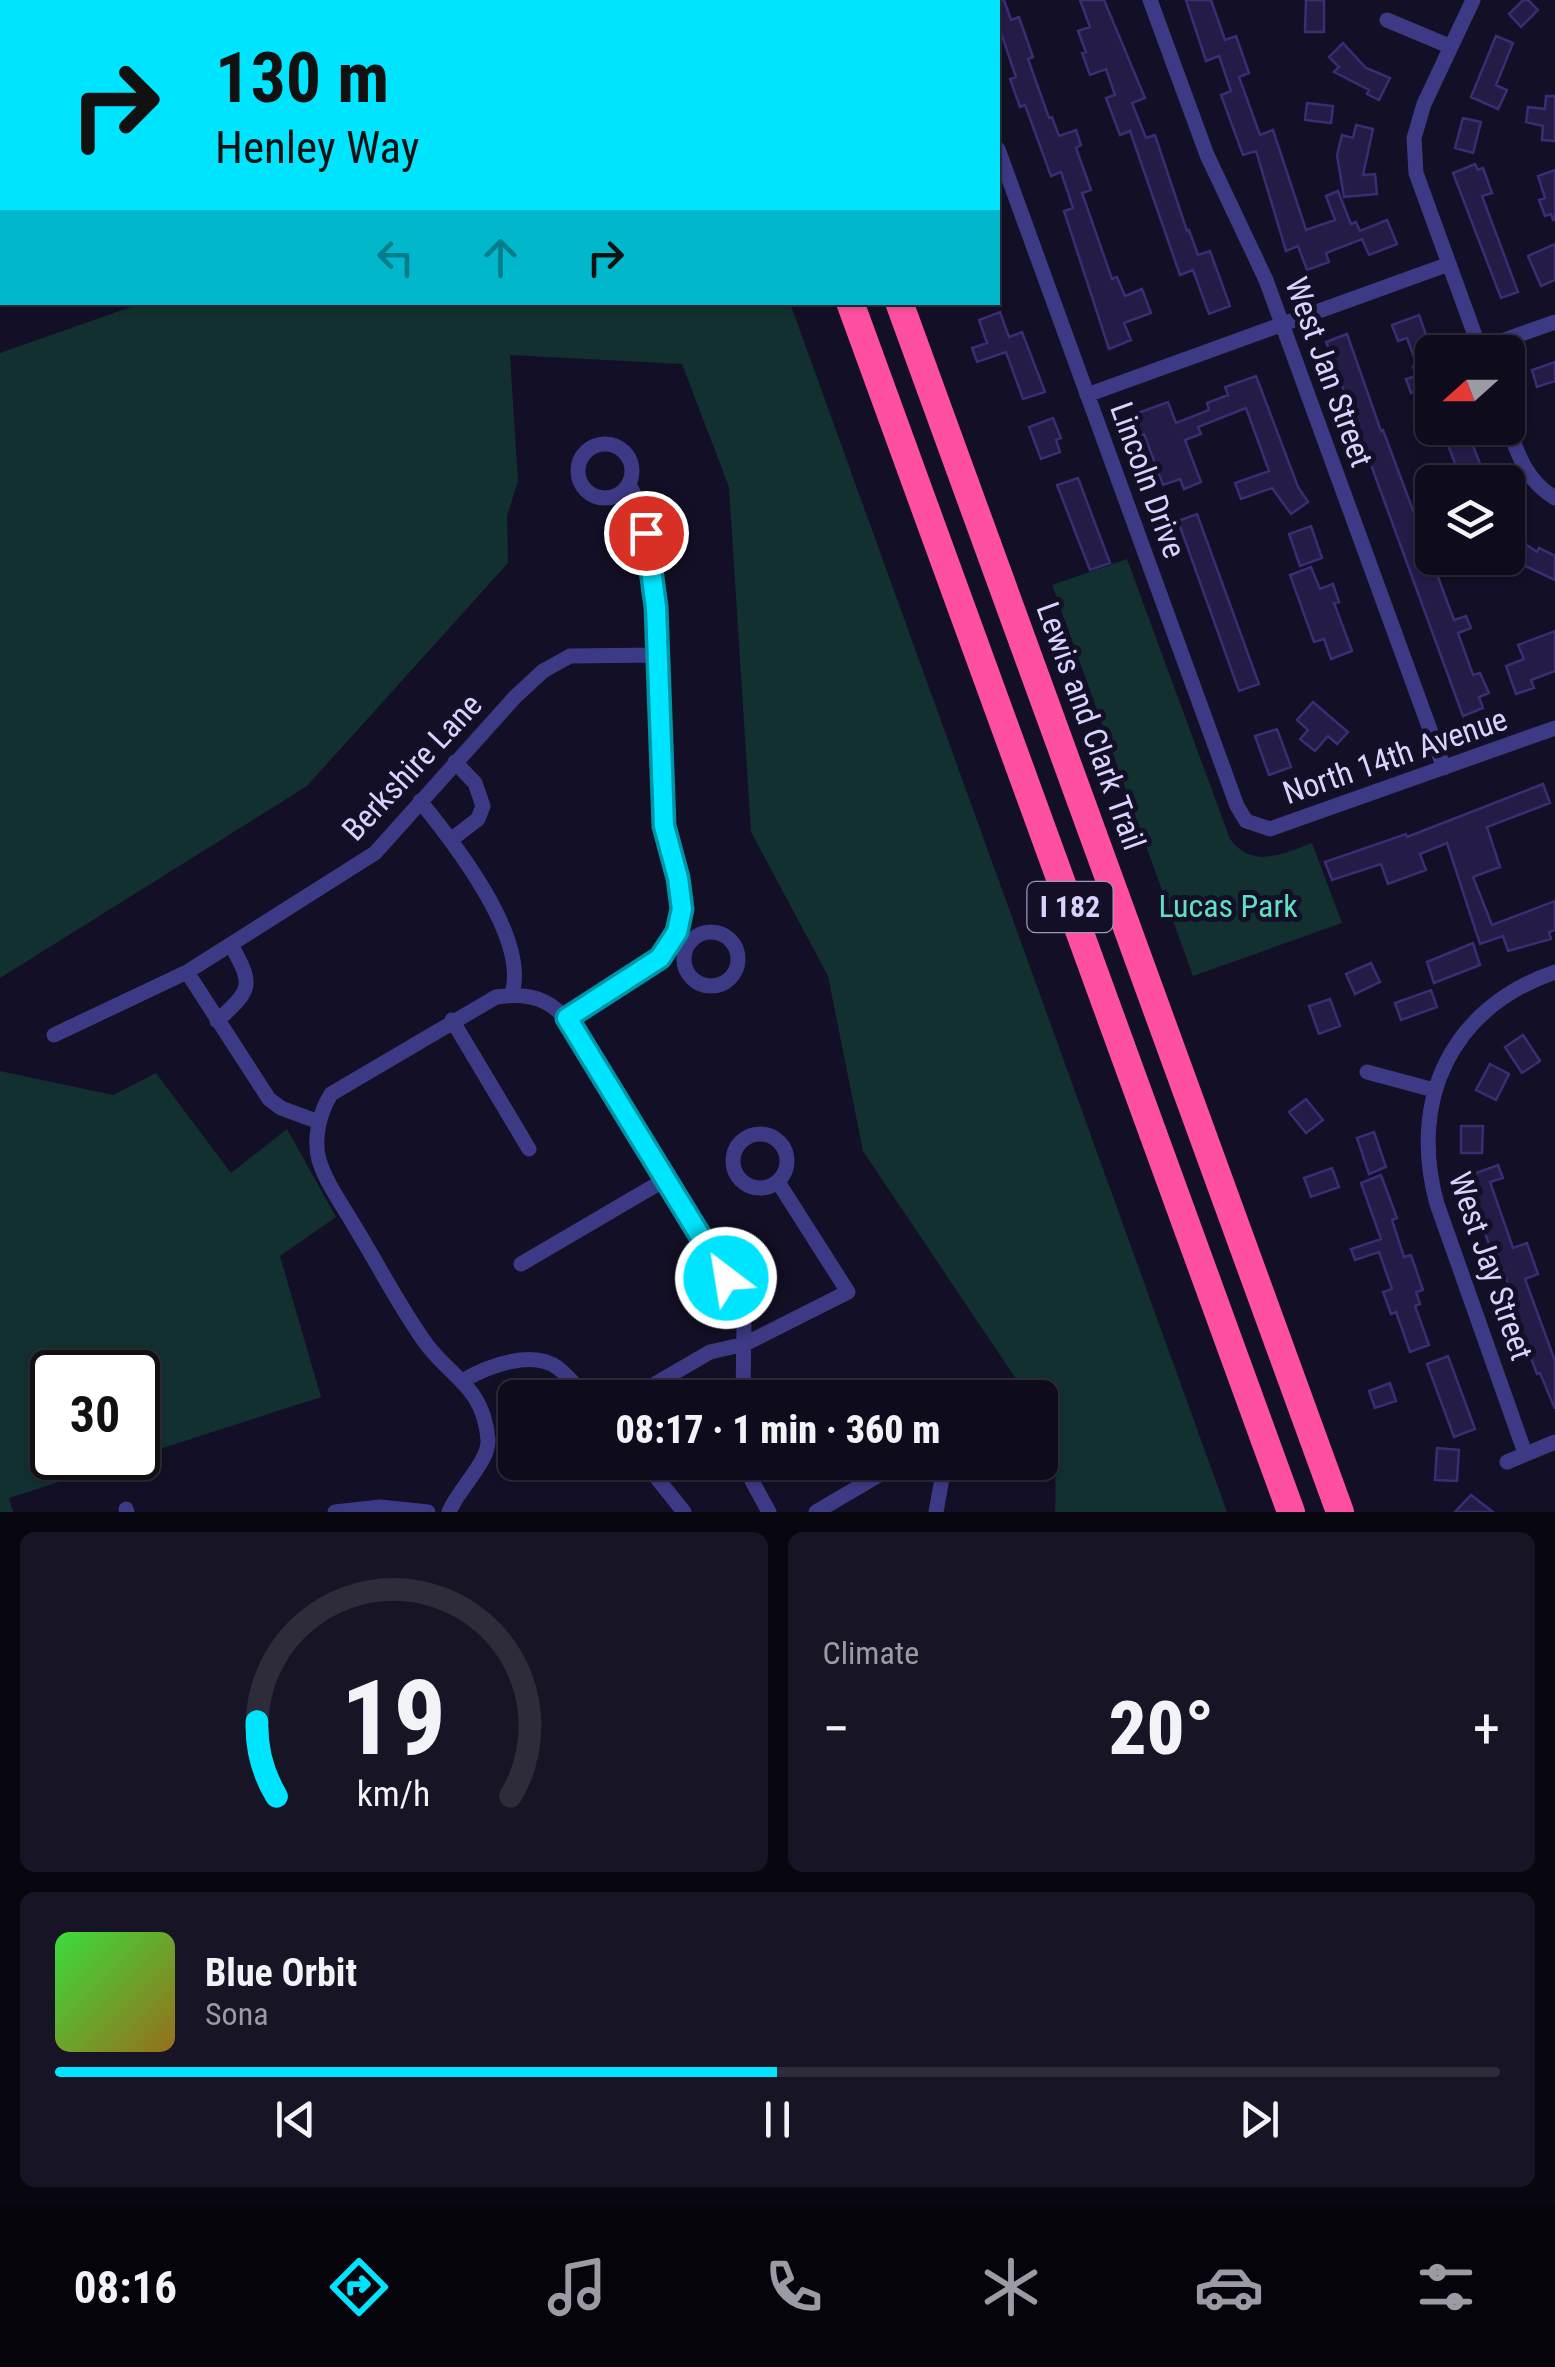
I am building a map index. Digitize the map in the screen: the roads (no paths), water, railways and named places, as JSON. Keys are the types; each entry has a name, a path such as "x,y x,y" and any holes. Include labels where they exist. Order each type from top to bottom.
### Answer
{"highway":[{"name":"I 182","path":"851,305 1291,1512"},
{"name":"Lewis and Clark Trail","path":"900,305 1340,1512"}],"street":[{"name":"West Jan Street","path":"1150,0 1206,155 1254,249 1444,768"},
{"path":"1472,0 1418,120 1414,155 1420,186 1474,335"},
{"path":"1387,20 1449,46"},
{"name":"Lincoln Drive","path":"1000,155 1237,806 1253,825"},
{"path":"1087,395 1448,264"},
{"path":"1521,335 1555,322"},
{"path":"1516,445 1534,482 1555,498"},
{"path":"567,1018 678,947 682,909 664,826 650,552 640,504 629,484"},
{"name":"Berkshire Lane","path":"54,1034 187,972 374,852 515,697 557,662 570,656 656,655"},
{"name":"North 14th Avenue","path":"1253,825 1270,829 1555,728"},
{"path":"452,839 478,818 484,806 474,783 455,762"},
{"path":"420,801 452,839 512,948 517,977 512,994"},
{"path":"218,1021 243,997 248,984 246,971 231,945"},
{"path":"187,972 269,1099 281,1108 319,1122"},
{"name":"West Jay Street","path":"1525,1452 1429,1177 1426,1132 1434,1090 1454,1047 1484,1013 1520,987 1555,972"},
{"path":"450,1512 456,1495 488,1448 480,1412 464,1380 440,1359 412,1323 332,1189 319,1159 319,1122 324,1106 341,1086 496,997 512,994 549,1002 567,1018 734,1291 744,1320 744,1380"},
{"path":"452,1020 529,1149"},
{"path":"1368,1072 1434,1090"},
{"path":"521,1264 666,1178"},
{"path":"663,1380 710,1352 746,1344 848,1292 778,1182"},
{"path":"464,1380 483,1370 525,1360 555,1365 570,1380"},
{"path":"1507,1462 1555,1442"},
{"path":"658,1480 684,1512"},
{"path":"752,1480 769,1512"},
{"path":"816,1512 870,1480"},
{"path":"936,1512 942,1480"},
{"path":"336,1512 380,1507 428,1512"}],"park label":[{"name":"Lucas Park","path":"1228,906"}]}
